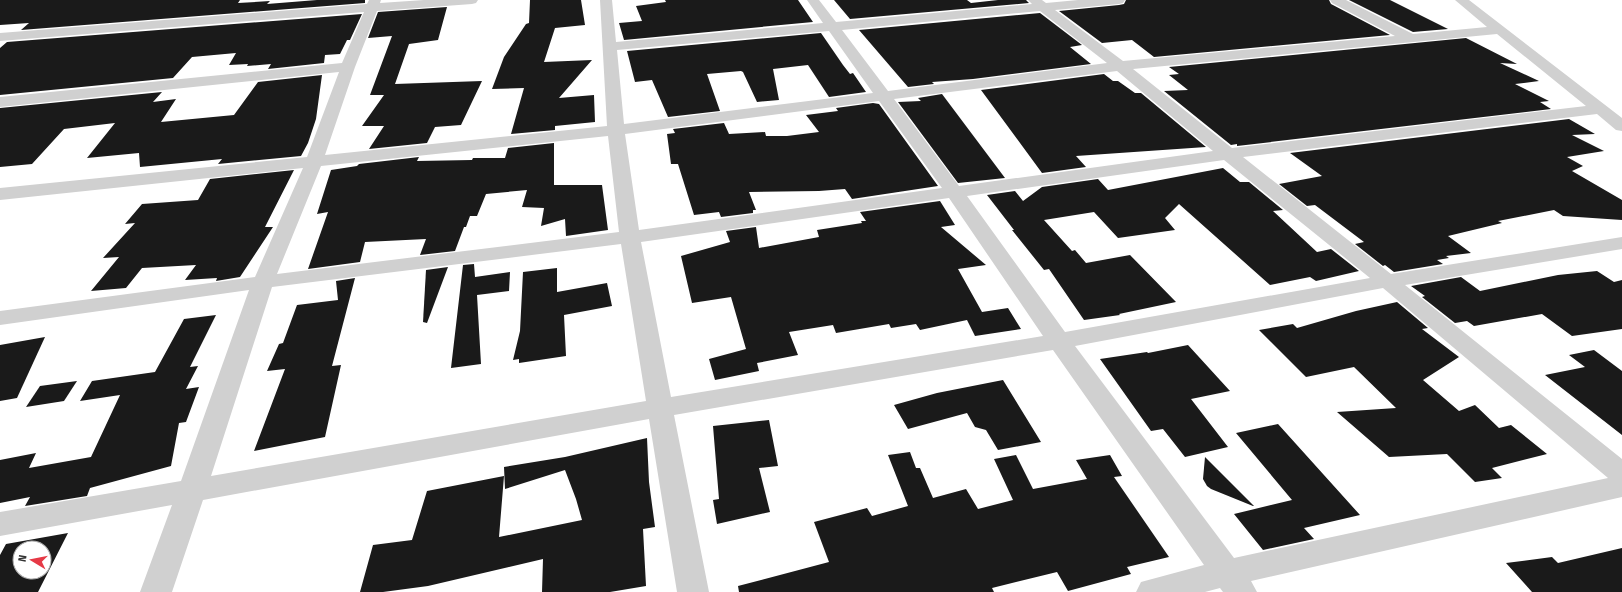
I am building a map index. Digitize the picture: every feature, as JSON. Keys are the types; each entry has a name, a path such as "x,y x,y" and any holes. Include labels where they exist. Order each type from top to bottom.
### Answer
{"street":[{"path":"0,37 374,4 472,0"},
{"path":"606,0 616,130 630,237 693,592"},
{"path":"813,0 955,193 1059,341 1234,582"},
{"path":"609,47 832,27 1038,3 1119,0"},
{"path":"1336,0 1410,38"},
{"path":"1461,0 1622,126"},
{"path":"1038,3 1120,66 1387,281 1622,474"},
{"path":"156,592 263,282 314,162 348,67 374,4"},
{"path":"0,194 616,130 1120,66 1501,30"},
{"path":"0,102 348,67"},
{"path":"0,318 263,282 630,237 1228,154 1601,109"},
{"path":"0,524 661,408 1059,341 1387,281 1622,243"},
{"path":"1152,592 1234,582 1622,486"}],"building":[{"path":"0,0 240,0 238,3 270,1 267,4 317,0 365,0 365,3 21,30 29,23 0,25"},
{"path":"530,0 581,0 585,25 555,28 544,62 592,60 559,98 594,95 595,122 555,126 555,130 511,134 524,88 492,89 504,57 526,24 529,23"},
{"path":"665,0 798,0 813,22 624,40 619,23 642,21 636,6 666,2"},
{"path":"834,0 967,0 971,3 998,0 1026,0 1029,3 850,19"},
{"path":"1126,0 1329,0 1331,4 1390,35 1154,57 1132,40 1102,43 1059,11 1119,5 1124,4"},
{"path":"1349,0 1390,0 1448,29 1413,32"},
{"path":"447,7 438,40 409,44 395,84 482,81 461,125 435,127 427,143 369,149 384,126 362,126 384,95 370,95 392,36 368,38 378,12"},
{"path":"1040,13 1082,45 1070,47 1091,64 973,79 932,82 934,84 908,87 859,30"},
{"path":"362,14 350,40 347,40 340,54 325,55 324,63 268,69 271,64 247,66 248,64 229,65 236,53 192,57 173,78 0,95 0,48 7,42"},
{"path":"821,33 843,65 850,74 853,73 866,92 829,97 808,65 773,69 779,100 757,102 743,72 707,74 720,111 668,117 652,80 635,82 627,51"},
{"path":"1466,38 1517,64 1500,63 1539,81 1515,84 1549,101 1540,102 1551,109 1237,146 1237,144 1231,145 1164,91 1188,90 1169,75 1179,74 1169,67"},
{"path":"1104,74 1113,81 1118,81 1135,93 1141,93 1206,147 1076,156 1086,167 1042,173 981,90"},
{"path":"322,75 316,119 308,143 301,156 218,164 222,159 140,167 139,153 87,158 115,123 64,129 32,164 0,167 0,108 162,92 153,102 176,99 161,122 234,115 258,82"},
{"path":"942,94 1005,178 958,183 898,102 921,101 918,98"},
{"path":"873,103 879,104 938,186 852,199 845,189 749,192 756,210 753,210 753,213 721,217 719,212 694,215 678,164 671,164 667,134 675,133 673,129 724,123 729,134 765,132 766,136 787,136 819,132 806,115 838,111 836,108"},
{"path":"1569,119 1595,134 1572,135 1604,151 1567,157 1583,166 1572,171 1622,200 1622,220 1563,216 1554,210 1498,221 1502,223 1448,236 1471,253 1446,256 1449,258 1437,260 1443,264 1394,272 1385,265 1383,266 1355,244 1364,242 1315,205 1307,206 1279,184 1322,176 1290,153"},
{"path":"554,143 554,185 602,185 608,230 566,236 565,219 541,226 544,208 522,207 527,190 486,194 477,216 470,216 466,227 464,227 455,251 420,255 426,239 365,242 360,262 308,269 328,212 317,214 331,170 357,166 359,164 419,157 417,161 505,158 508,148"},
{"path":"1223,168 1240,182 1249,182 1283,210 1273,211 1317,252 1331,249 1359,271 1316,281 1310,277 1270,285 1179,204 1165,218 1175,230 1118,238 1094,212 1044,220 1072,251 1075,250 1086,263 1130,255 1176,302 1119,314 1120,315 1084,320 1049,269 1044,270 1012,230 1014,230 987,195 1015,191 1023,201 1042,187 1098,179 1108,190"},
{"path":"294,170 265,227 273,227 240,277 216,281 217,278 185,280 196,265 142,268 126,288 91,291 119,257 103,258 135,223 125,224 142,204 198,200 210,179"},
{"path":"940,201 955,225 941,227 986,265 958,269 982,312 1008,308 1021,329 975,336 967,320 920,330 916,324 891,328 889,324 836,333 833,325 789,332 798,355 757,363 759,371 715,380 709,359 746,349 731,297 692,303 681,256 730,242 726,231 756,227 759,248 819,237 817,230 862,223 861,221 866,221 860,212"},
{"path":"474,264 475,277 510,272 509,291 477,295 481,364 451,368 463,265"},
{"path":"448,267 427,323 423,322 426,270"},
{"path":"557,268 557,292 607,283 612,306 564,315 566,356 519,363 519,359 513,360 520,331 523,272"},
{"path":"1597,271 1614,282 1622,280 1622,329 1572,336 1542,314 1474,326 1467,321 1455,323 1422,297 1425,296 1411,286 1461,277 1480,291 1558,275"},
{"path":"355,278 332,366 341,365 325,437 254,451 285,369 267,371 279,344 283,343 297,305 338,300 336,281"},
{"path":"1397,302 1428,328 1422,329 1459,357 1423,380 1459,411 1475,405 1499,428 1511,425 1547,454 1492,468 1502,478 1475,482 1447,454 1389,457 1337,412 1396,408 1354,367 1306,377 1259,330 1293,324 1297,328 1356,311"},
{"path":"216,315 190,367 198,366 186,389 199,387 186,422 179,423 171,466 90,488 87,496 25,506 30,497 0,503 0,460 36,453 29,468 91,457 120,395 80,401 92,381 155,372 184,319"},
{"path":"45,337 17,398 0,401 0,345"},
{"path":"1188,345 1230,391 1191,399 1228,447 1185,457 1163,429 1151,431 1100,359 1148,353"},
{"path":"1594,350 1622,371 1622,435 1545,375 1585,367 1569,355"},
{"path":"1003,380 1041,442 998,450 986,430 975,427 967,413 908,429 894,405 937,393"},
{"path":"77,381 64,401 26,407 40,386"},
{"path":"769,420 778,466 759,468 770,512 717,524 713,500 719,499 713,426"},
{"path":"1278,424 1360,515 1304,528 1314,539 1263,550 1234,514 1292,500 1236,433"},
{"path":"647,438 649,482 655,527 643,529 646,586 610,592 542,592 543,559 428,586 383,592 360,592 373,545 412,540 427,491 504,476 499,537 582,520 565,470 505,489 504,467 565,457"},
{"path":"910,452 916,468 920,468 933,498 966,489 978,509 1013,500 994,459 1016,455 1033,489 1087,479 1076,460 1110,455 1122,476 1114,477 1169,557 1127,567 1131,574 1068,591 1057,572 992,588 994,592 739,592 738,586 829,562 814,522 867,508 872,516 908,506 888,455"},
{"path":"1205,457 1254,506 1207,486 1203,479"},
{"path":"68,533 52,564 52,540 29,540"},
{"path":"12,543 12,580 44,580 38,592 0,592 0,555 6,544"},
{"path":"1622,548 1622,592 1532,592 1506,563 1552,557 1558,563"}]}
